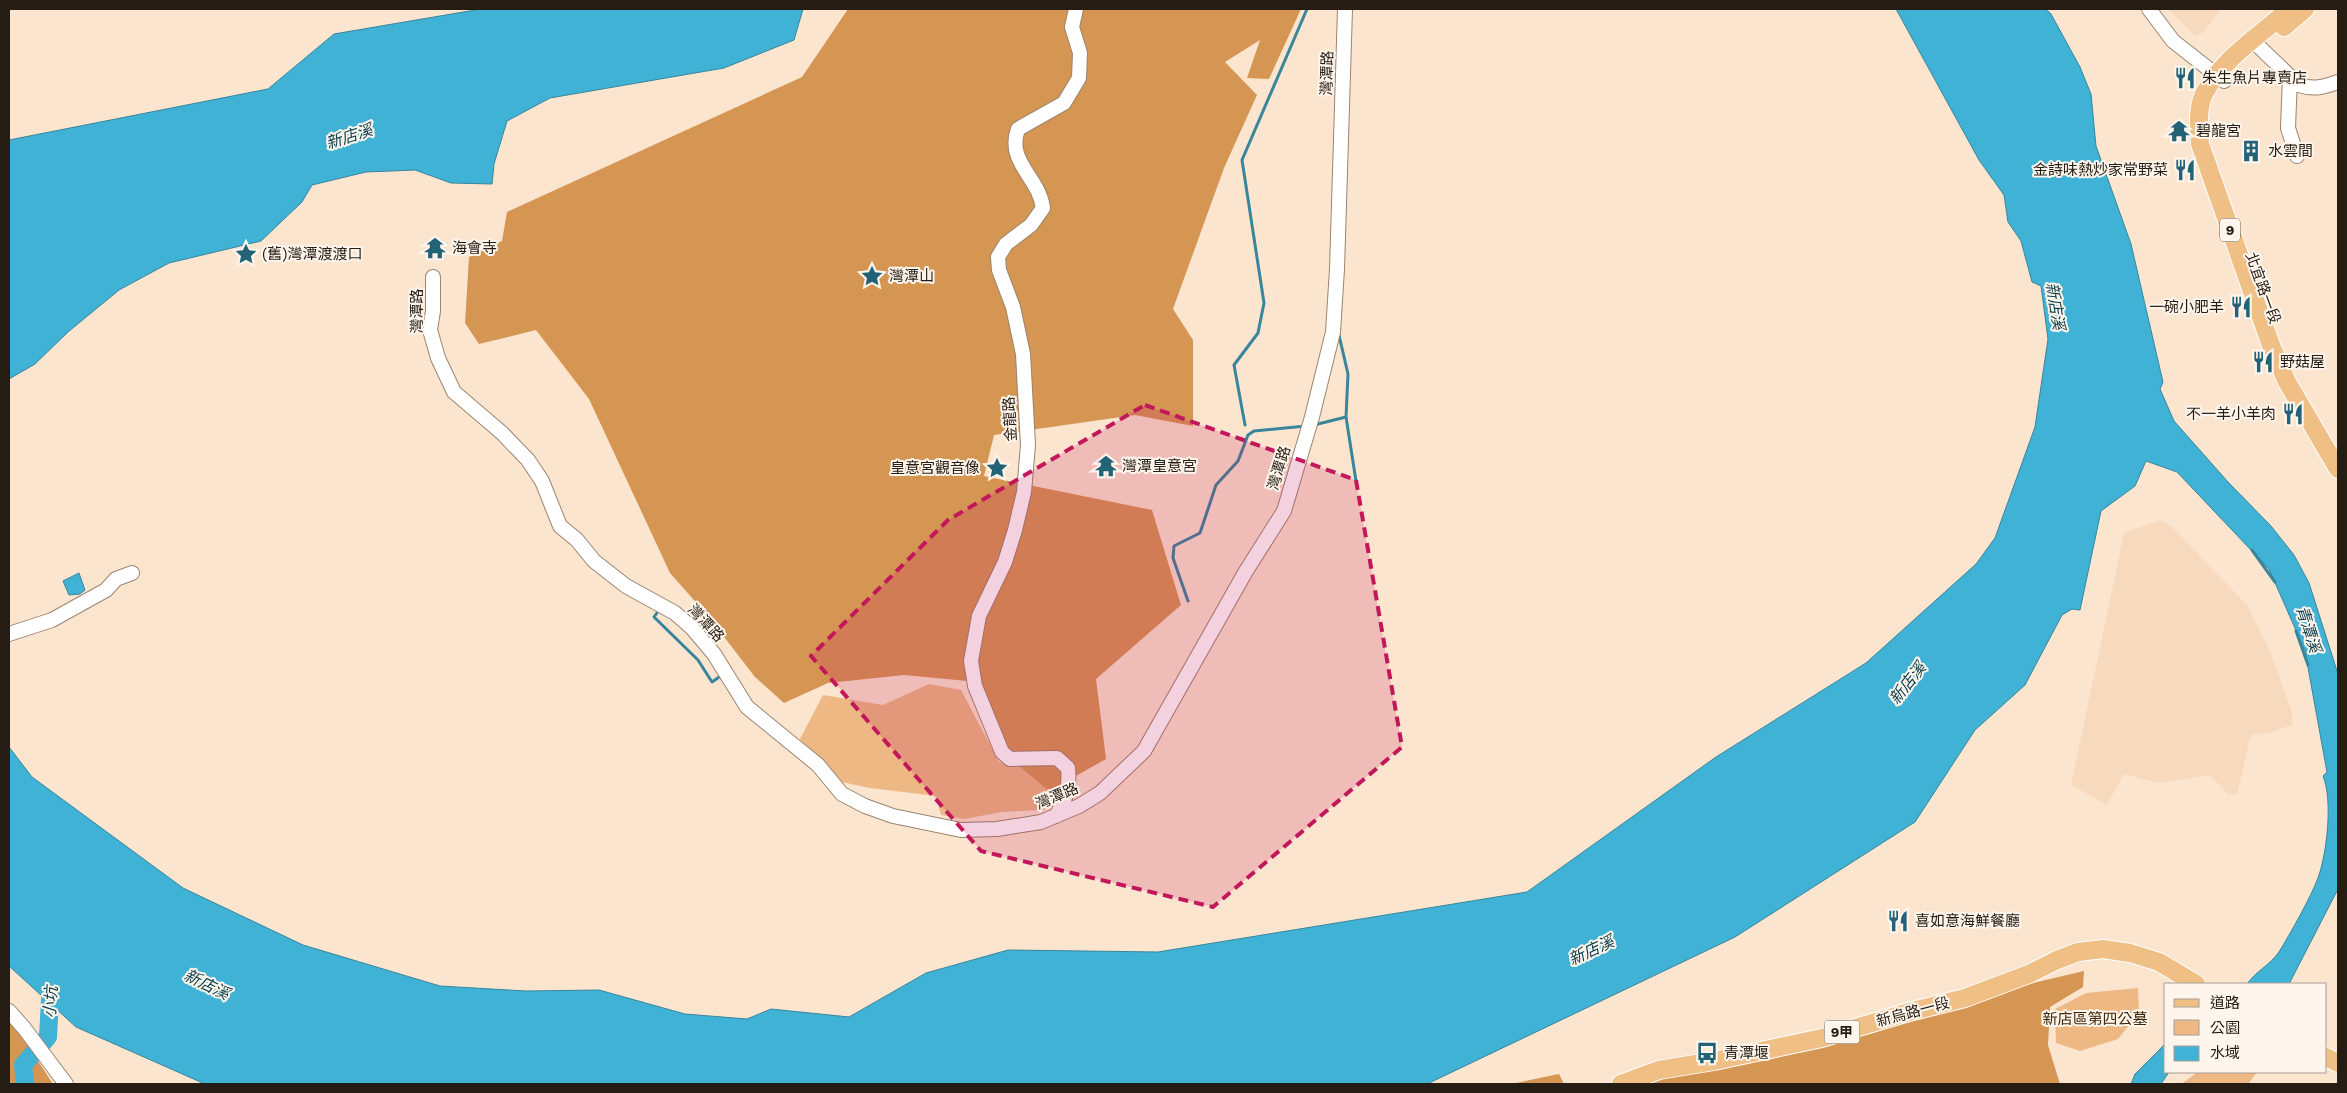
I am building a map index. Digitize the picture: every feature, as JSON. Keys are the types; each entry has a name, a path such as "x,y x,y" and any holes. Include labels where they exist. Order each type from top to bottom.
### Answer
{"main road":[{"name":"北宜路一段","path":"2289,9 2203,96 2198,122 2200,144 2272,348 2292,390 2338,469"},
{"name":"北宜路一段","path":"2256,44 2305,9"},
{"name":"北宜路一段","path":"2219,79 2209,119 2209,133 2296,374 2338,448"},
{"name":"新烏路一段","path":"1621,1084 1659,1070 1714,1061 1822,1038 1909,1012 1965,998 2030,974 2078,952 2103,949 2130,953 2159,962 2194,983"}],"street":[{"name":"金龍路","path":"1056,816 1065,800 1070,785 1068,768 1056,758 1010,759 1002,752 975,686 971,661 978,616 1005,562 1015,530 1024,492 1028,445 1023,354 1013,307 999,270 998,257 1006,244 1031,225 1043,208 1038,188 1018,158 1014,141 1018,129 1064,103 1079,78 1080,53 1072,27 1076,9"},
{"name":"灣潭路","path":"433,277 433,311 430,330 438,358 454,392 528,460 542,481 560,526 577,540 594,561 626,586 675,614 692,628 714,654 747,707 818,765 842,794 865,806 893,816 961,830 997,829 1041,822 1100,793 1144,751 1246,571 1276,527 1284,511 1312,417 1333,332 1337,269 1345,9"},
{"path":"2149,9 2172,41 2219,79"},
{"path":"2256,44 2290,77 2309,89 2338,82"},
{"path":"2290,77 2288,128 2297,156"},
{"path":"9,634 52,620 106,590 116,578 132,574"},
{"path":"9,1011 66,1084"}],"highlighted area":[{"path":"1145,405 1356,480 1402,747 1213,907 981,851 811,656 948,520"}],"shaded area":[{"path":"848,9 1301,9 1269,79 1247,78 1260,40 1225,62 1257,95 1224,168 1173,309 1193,340 1193,426 1135,415 994,435 984,476 1152,510 1181,605 1096,679 1106,759 1049,791 994,745 967,681 904,675 828,683 784,703 755,677 708,616 670,573 589,399 536,330 479,344 465,323 469,257 502,241 507,212 802,77"},
{"path":"2168,9 2221,9 2204,32 2195,36"},
{"path":"2160,520 2172,527 2247,605 2266,642 2281,681 2292,713 2292,725 2268,733 2252,735 2237,795 2228,794 2210,775 2158,783 2124,774 2107,805 2071,785 2124,533"},
{"path":"2084,971 2083,987 2050,1007 2048,1045 2060,1084 1630,1084 1669,1068"},
{"path":"9,1016 53,1084 9,1084"},
{"path":"1559,1074 1564,1084 1511,1084"}],"green space":[{"path":"929,684 961,690 999,762 1045,771 1054,801 1043,810 1002,812 964,819 941,815 936,796 870,788 837,781 800,739 823,695 883,705"},
{"name":"新店區第四公墓","path":"2138,988 2139,1013 2118,1039 2080,1051 2056,1043 2055,1009 2086,993"},
{"path":"2197,1073 2256,1073 2248,1084 2181,1084"}],"water":[{"name":"新店溪","path":"481,9 803,9 794,40 724,68 550,98 507,121 494,164 492,184 451,183 415,170 366,172 312,185 302,202 261,241 169,263 119,290 68,332 35,364 9,379 9,140 268,89 334,34"},
{"name":"新店溪","path":"1896,9 2046,9 2051,14 2080,67 2091,94 2096,146 2131,244 2163,382 2160,389 2174,421 2228,482 2271,526 2294,555 2309,583 2338,674 2338,889 2290,983 2248,983 2275,957 2284,944 2315,886 2324,855 2328,827 2328,799 2323,776 2327,772 2305,651 2269,569 2177,472 2146,461 2135,486 2101,511 2080,610 2072,609 2062,615 2025,685 1975,730 1915,822 1735,937 1427,1084 205,1084 76,1027 9,966 9,747 32,777 183,888 303,945 440,986 526,991 599,990 685,1014 747,1019 771,1009 849,1017 926,973 1008,950 1158,952 1527,892 1716,757 1866,663 1976,564 1995,538 2035,427 2048,339 2041,286 2032,282 2021,241 2008,222 2004,195 1979,160"},
{"path":"79,573 85,590 80,594 69,595 63,581"},
{"path":"2164,1045 2164,1073 2168,1073 2161,1084 2131,1084 2135,1074"}],"waterway":[{"path":"1245,425 1234,365 1258,333 1264,303 1242,160 1307,9"},
{"path":"1338,331 1348,374 1346,417 1356,481"},
{"path":"1314,425 1346,417"},
{"path":"1188,601 1173,558 1174,546 1200,533 1216,485 1238,461 1248,435 1254,431 1306,426"},
{"name":"青潭溪","path":"2252,550 2275,582"},
{"path":"659,610 654,617 698,660 712,682 722,675"},
{"name":"青潭溪","path":"2296,631 2308,665"},
{"name":"小坑","path":"25,1084 23,1065 48,1037 51,982"}],"place":[{"name":"朱生魚片專賣店","path":"2185,78"},
{"name":"碧龍宮","path":"2179,131"},
{"name":"水雲間","path":"2251,151"},
{"name":"金詩味熱炒家常野菜","path":"2185,170"},
{"name":"海會寺","path":"435,248"},
{"name":"(舊)灣潭渡渡口","path":"246,254"},
{"name":"灣潭山","path":"872,276"},
{"name":"一碗小肥羊","path":"2241,307"},
{"name":"野菇屋","path":"2263,362"},
{"name":"不一羊小羊肉","path":"2293,414"},
{"name":"灣潭皇意宮","path":"1106,466"},
{"name":"皇意宮觀音像","path":"997,468"},
{"name":"喜如意海鮮餐廳","path":"1898,921"},
{"name":"青潭堰","path":"1707,1053"}]}
